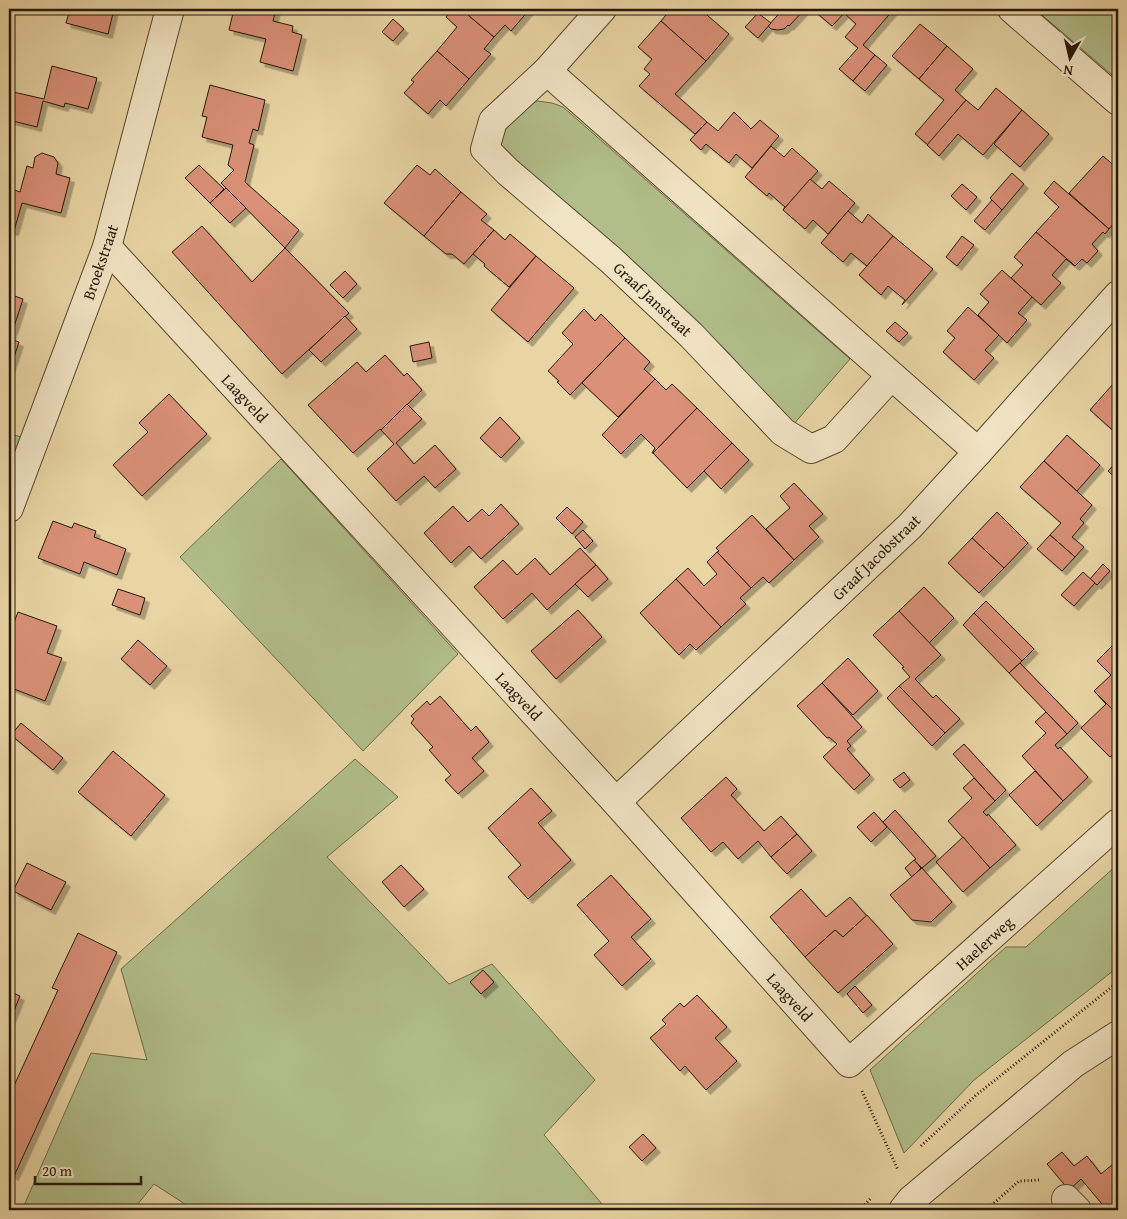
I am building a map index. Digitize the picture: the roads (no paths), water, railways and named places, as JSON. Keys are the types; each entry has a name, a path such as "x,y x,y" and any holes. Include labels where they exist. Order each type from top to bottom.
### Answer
{"street":[{"name":"Broekstraat","path":"9,508 108,247 170,9"},
{"name":"Graaf Janstraat","path":"602,9 547,71 493,122 485,149 508,172 611,260 691,335 783,432 811,449 834,439 891,376"},
{"path":"1012,9 1118,100"},
{"path":"547,71 978,452"},
{"name":"Laagveld","path":"108,247 616,802 850,1063"},
{"name":"Graaf Jacobstraat","path":"616,802 910,526 1118,295"},
{"name":"Haelerweg","path":"850,1063 1118,822"},
{"path":"911,1207 1072,1064 1118,1035"}]}
